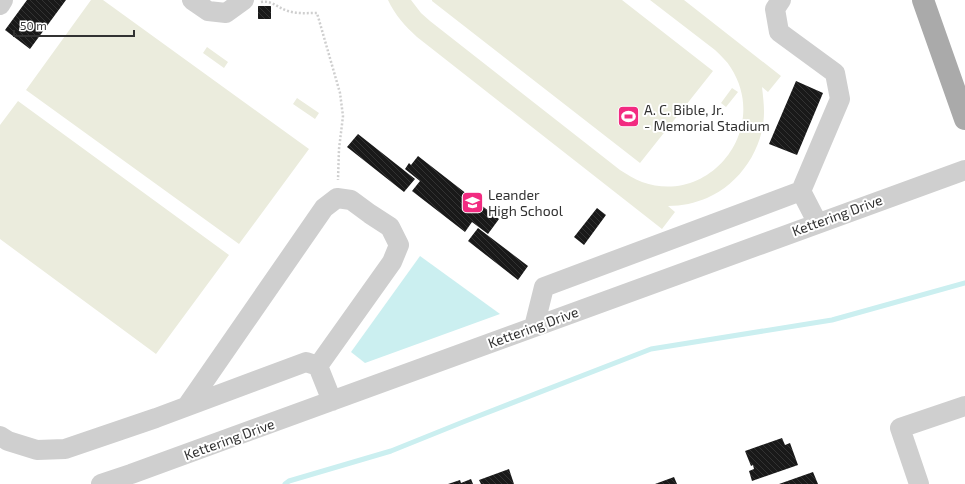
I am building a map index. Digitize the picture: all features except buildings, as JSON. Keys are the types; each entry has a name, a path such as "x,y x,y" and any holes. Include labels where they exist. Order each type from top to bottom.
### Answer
{"main road":[{"path":"923,0 965,119"}],"lane":[{"path":"0,5 4,0"},
{"path":"192,0 208,11 226,13 250,2"},
{"path":"534,327 544,287 801,191 840,99 835,73 779,32 775,9 781,0"},
{"name":"Kettering Drive","path":"101,484 332,401 817,222 965,170"},
{"path":"801,191 817,222"},
{"path":"187,406 324,208 337,198 352,200 390,227 399,245 392,262 318,366"},
{"path":"0,436 8,441 37,450 64,448 149,420 306,362 318,366 332,401"},
{"path":"919,484 900,428 965,406"}],"path":[{"path":"250,2 265,0 274,2 286,10 317,14 340,93 343,116 337,198"}],"shaded area":[{"path":"91,0 103,0 309,149 239,244 26,90"},
{"name":"A. C. Bible, Jr. - Memorial Stadium","path":"388,0 411,0 421,13 430,21 620,170 642,182 667,186 690,183 710,173 727,157 738,137 743,115 741,91 728,63 715,50 650,0 684,0 781,76 768,92 762,87 764,112 760,139 755,151 740,174 719,192 707,198 688,204 668,206 675,212 662,229 417,37 408,29 394,11"},
{"name":"A. C. Bible, Jr. - Memorial Stadium","path":"432,0 622,0 713,71 640,163"},
{"path":"207,47 228,62 224,68 203,53"},
{"path":"732,88 738,92 726,107 721,103"},
{"path":"297,98 319,113 315,119 293,104"},
{"path":"18,101 229,255 156,354 0,239 0,125"}],"water":[{"path":"420,256 500,314 365,363 351,352"}],"waterway":[{"path":"285,484 289,481 391,451 651,349 832,320 965,283"}],"place":[{"name":"A. C. Bible, Jr. - Memorial Stadium","path":"629,117"},
{"name":"Leander High School","path":"472,202"}]}
